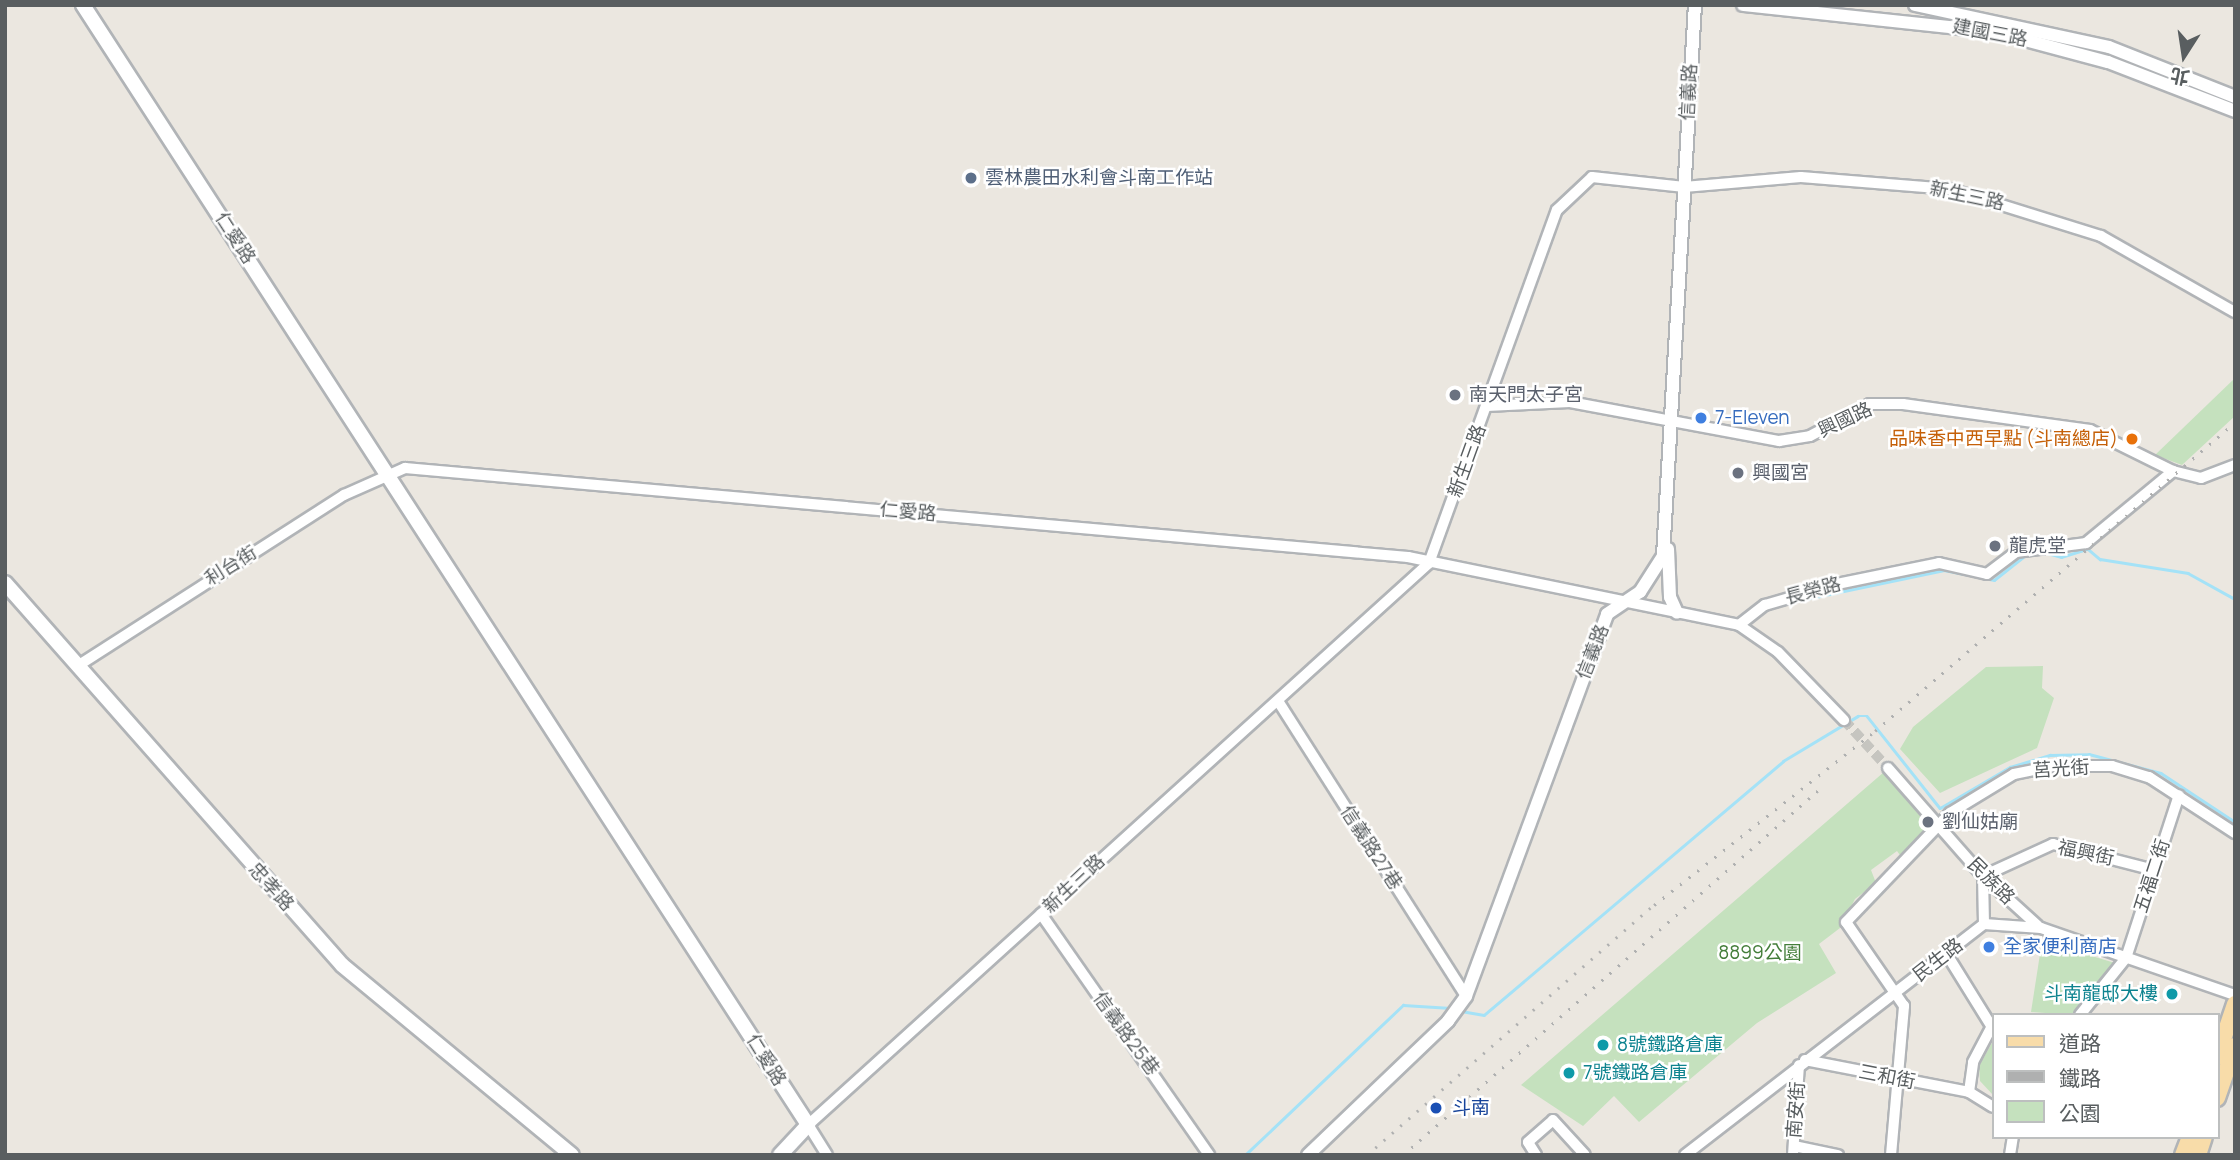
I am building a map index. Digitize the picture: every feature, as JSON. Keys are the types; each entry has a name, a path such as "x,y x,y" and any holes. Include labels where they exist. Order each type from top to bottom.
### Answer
{"main road":[{"name":"仁愛路","path":"83,5 808,1125"},
{"name":"忠孝路","path":"5,583 342,965 572,1155"},
{"path":"2219,1051 2235,1004"},
{"path":"2219,1092 2235,1046"},
{"name":"新生三路","path":"780,1155 808,1125"}],"street":[{"name":"信義路","path":"1308,1155 1448,1021 1466,996 1607,614 1648,582 1668,539 1695,5"},
{"name":"建國三路","path":"1743,5 1995,32 2108,62 2235,111"},
{"name":"建國三路","path":"1915,5 2109,47 2235,97"},
{"name":"新生三路","path":"808,1125 1429,563 1557,210 1570,192 1603,176 1684,187 1801,177 1950,189 2101,236 2235,312"},
{"name":"興國路","path":"1487,407 1570,402 1672,425 1791,441 1870,404 1903,404 2090,430 2173,471 2201,478 2235,465"},
{"name":"仁愛路","path":"386,472 405,468 1429,563"},
{"name":"長榮路","path":"1739,625 1765,605 1837,584 1939,563 1987,574 2016,552 2086,543 2173,471"},
{"name":"利台街","path":"79,665 386,472"},
{"path":"1668,539 1670,597 1677,614"},
{"path":"1429,563 1618,604 1739,625 1778,652 1844,720"},
{"name":"信義路27巷","path":"1278,701 1466,996"},
{"name":"莒光街","path":"1897,992 1846,922 1941,826 1985,788 2040,767 2112,766 2179,795 2235,833"},
{"name":"民族路","path":"1888,768 1983,876 2041,928"},
{"name":"五福二街","path":"2126,958 2179,795"},
{"name":"福興街","path":"1983,876 2053,844 2154,870"},
{"path":"1983,876 1984,925 2041,928 2235,995"},
{"name":"信義路25巷","path":"1041,914 1209,1155"},
{"name":"民生路","path":"1685,1155 1984,925"},
{"path":"1946,953 1992,1024 1969,1092 1992,1106"},
{"path":"2082,1013 2126,958"},
{"path":"1891,1155 1904,1006 1897,992"},
{"name":"三和街","path":"1802,1063 1969,1092"},
{"name":"南安街","path":"1794,1150 1802,1063"},
{"path":"1536,1155 1528,1142 1553,1120 1585,1155"},
{"name":"仁愛路","path":"808,1125 827,1155"},
{"path":"1794,1150 1838,1155"}],"green space":[{"path":"2235,378 2235,416 2182,465 2155,455"},
{"path":"2043,666 2042,688 2054,698 2037,748 1940,793 1900,749 1913,727 1986,667"},
{"name":"8899公園","path":"1884,772 1935,828 1902,858 1897,851 1871,870 1876,883 1855,899 1840,928 1819,944 1836,973 1757,1023 1639,1122 1614,1096 1583,1126 1521,1085"},
{"path":"2042,941 2115,963 2074,1013 2031,1012"},
{"path":"1992,1043 1992,1094 1980,1081 1979,1066"}],"waterway":[{"path":"2044,552 2061,557 2088,549 2100,559 2188,573 2235,599"},
{"path":"1796,601 1944,570 1994,580 2027,554"},
{"path":"1461,1011 1484,1015 1783,761 1858,716 1867,716 1940,808 2010,767 2050,755 2089,754 2161,773 2235,822"},
{"path":"1245,1155 1403,1005 1451,1008"}],"tunnel":[{"path":"1844,720 1888,768"}],"railway":[{"path":"1367,1155 1654,905 1875,731 2235,422"},
{"path":"1403,1155 1824,785"}],"place":[{"name":"雲林農田水利會斗南工作站","path":"971,178"},
{"name":"南天門太子宮","path":"1455,395"},
{"name":"7-Eleven","path":"1701,418"},
{"name":"品味香中西早點 (斗南總店)","path":"2132,439"},
{"name":"興國宮","path":"1738,473"},
{"name":"龍虎堂","path":"1995,546"},
{"name":"劉仙姑廟","path":"1928,822"},
{"name":"全家便利商店","path":"1989,947"},
{"name":"斗南龍邸大樓","path":"2172,994"},
{"name":"8號鐵路倉庫","path":"1603,1045"},
{"name":"7號鐵路倉庫","path":"1569,1073"},
{"name":"斗南","path":"1436,1108"}]}
